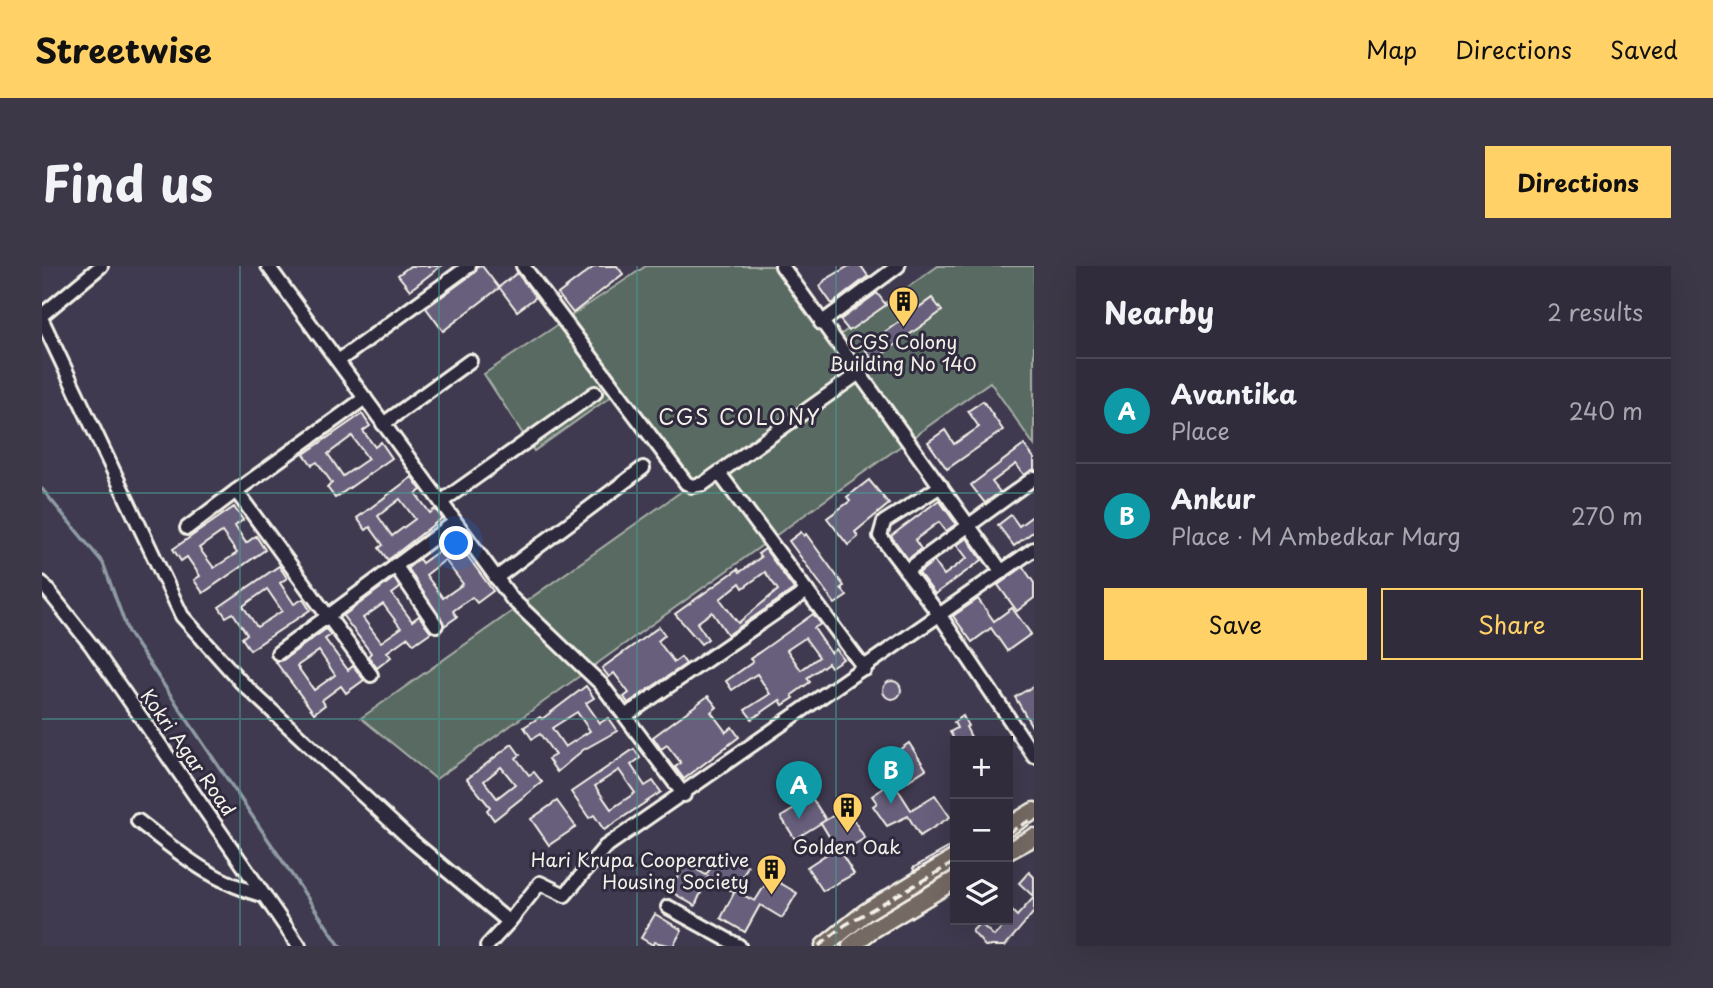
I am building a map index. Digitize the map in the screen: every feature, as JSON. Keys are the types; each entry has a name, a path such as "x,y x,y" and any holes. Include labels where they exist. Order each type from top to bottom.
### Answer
{"main road":[{"path":"1013,824 1034,811"},
{"path":"1013,848 1034,837"},
{"path":"824,946 866,912 950,861"},
{"path":"917,881 926,897"},
{"path":"851,946 950,883"}],"street":[{"path":"101,266 42,318 182,617 241,682 412,841 509,922"},
{"path":"268,266 512,599 601,684 684,795"},
{"path":"338,361 469,266"},
{"path":"523,266 686,483 692,486 703,484 859,373"},
{"path":"782,266 1002,572"},
{"path":"821,323 898,266"},
{"path":"383,424 470,361"},
{"path":"441,502 594,393"},
{"path":"187,528 365,398"},
{"path":"496,578 643,468"},
{"path":"719,473 865,669"},
{"path":"906,571 1034,478"},
{"path":"941,486 884,522 880,536 941,617 1034,756"},
{"path":"236,491 371,675"},
{"path":"278,653 455,522"},
{"path":"487,946 540,883 565,895 605,848 941,617 1034,549"},
{"path":"395,565 436,625"},
{"name":"Kokri Agar Road","path":"42,583 92,645 265,896 294,945"},
{"path":"625,716 807,592"},
{"path":"138,821 196,866 232,887 265,896"},
{"path":"667,907 739,946"}],"green space":[{"path":"646,266 788,266 837,337 938,266 1034,266 1034,445 990,382 436,779 361,718 682,491 616,393 534,451 484,374"}],"building":[{"path":"410,266 441,266 410,290 398,275"},
{"path":"478,266 482,266 499,288 443,331 426,308 474,273"},
{"path":"595,266 617,266 623,274 573,313 558,294"},
{"path":"849,266 861,266 868,276 832,304 820,287 825,280"},
{"path":"517,273 536,297 517,311 499,287"},
{"path":"877,293 886,305 849,331 840,320"},
{"name":"CGS Colony Building No 140","path":"932,298 942,311 873,361 864,347"},
{"path":"983,401 1003,430 947,469 928,442 945,430 954,444 979,427 968,411"},
{"path":"362,414 370,426 363,431 375,447 381,442 392,458 335,498 327,487 332,483 317,462 312,465 304,454","holes":["352,436 368,459 343,476 328,454"]},
{"path":"1024,445 1034,458 1034,469 1024,475 1016,464 992,482 1000,492 985,503 971,485"},
{"path":"412,477 421,490 416,494 430,513 435,509 442,518 388,560 379,548 383,545 370,527 366,530 357,518","holes":["400,499 415,519 392,536 378,516"]},
{"path":"869,480 889,504 855,532 858,537 848,545 827,518 850,501 847,497"},
{"path":"939,500 956,524 946,531 939,522 915,540 921,549 908,559 891,536"},
{"path":"234,507 243,520 235,526 246,543 256,536 265,550 203,593 194,580 200,576 187,557 181,561 173,549","holes":["222,532 237,553 214,568 199,548"]},
{"path":"1011,515 1019,526 1034,515 1034,531 1014,546 998,525"},
{"path":"801,532 804,536 806,534 844,586 841,588 847,596 835,604 789,541"},
{"path":"452,535 493,591 477,603 472,597 453,611 457,617 444,626 408,568 419,559 422,563 440,550 438,546","holes":["445,560 463,584 443,598 426,575"]},
{"path":"967,538 982,560 935,594 919,573 934,561 944,575 967,558 957,545"},
{"path":"765,549 794,589 728,635 712,612 697,623 708,639 701,644 675,614 738,569 740,572 761,557 758,554","holes":["765,572 778,590 738,623 720,599 740,583 743,588"]},
{"path":"279,566 287,578 280,583 294,604 303,599 310,610 250,650 242,638 247,634 233,613 226,617 219,607","holes":["267,589 282,611 257,627 243,606"]},
{"path":"1023,567 1034,583 1034,598 1017,611 998,585"},
{"path":"394,578 400,588 392,594 412,621 419,616 431,632 414,644 408,637 387,652 391,657 377,668 368,656 371,653 343,616","holes":["383,604 401,628 381,642 363,618"]},
{"path":"978,599 994,621 1012,608 1031,634 1007,651 991,628 972,642 953,616"},
{"path":"813,614 821,624 814,628 831,653 836,649 843,659 831,667 828,663 807,678 810,682 792,695 794,698 783,705 780,700 752,719 745,710 770,694 757,674 732,690 726,681 753,662 750,659","holes":["805,638 819,657 801,670 787,650"]},
{"path":"659,627 665,635 658,641 674,662 681,657 686,664 628,703 624,697 629,693 614,673 609,677 602,668"},
{"path":"326,629 331,635 325,639 348,670 353,666 364,680 346,693 341,686 322,700 325,705 314,713 275,661 283,660","holes":["319,651 335,675 314,690 297,666"]},
{"path":"892,681 898,684 901,690 898,696 892,699 886,696 883,690 886,684"},
{"path":"586,686 594,698 586,703 600,723 608,718 617,731 583,750 557,772 548,759 555,755 540,734 532,739 524,727 540,717 542,719","holes":["577,712 590,731 565,747 552,728"]},
{"path":"1034,686 1034,730 1015,697"},
{"path":"708,696 717,707 711,712 726,732 732,727 739,737 684,779 675,767 681,763 667,745 661,749 653,737"},
{"path":"963,716 970,736 952,736 950,732 957,728 954,722"},
{"path":"909,743 926,769 897,788 911,810 935,795 950,817 920,836 908,816 887,826 873,806 877,803 872,796 891,783 879,764"},
{"path":"512,744 520,755 516,758 529,775 534,772 542,782 494,820 487,810 490,807 467,779","holes":["501,767 515,784 497,798 484,781"]},
{"path":"634,749 640,758 631,765 645,786 653,781 661,792 604,830 594,815 589,818 571,792","holes":["619,770 635,793 611,809 595,786"]},
{"path":"812,798 826,820 795,839 781,817"},
{"path":"557,801 576,827 549,845 531,819"},
{"path":"846,808 865,838 841,853 854,874 823,891 807,867 836,848 821,823"},
{"path":"950,847 950,851 914,871 913,868"},
{"path":"721,852 748,866 734,892 708,877 695,906 670,891 685,863 706,875"},
{"path":"1029,872 1034,877 1034,897 1019,883"},
{"path":"770,877 797,893 782,918 760,905 745,932 721,918 735,891 755,901"},
{"path":"1034,897 1034,912 1005,946 985,946 972,931 978,925 982,925 994,936 1004,925 1013,925 1013,912 1017,916"},
{"path":"655,914 682,930 673,946 654,942 653,945 641,938"}],"waterway":[{"path":"42,489 103,563 128,632 340,946"}],"railway":[{"path":"1013,830 1034,818"},
{"path":"819,946 845,925 950,865"}],"place":[{"name":"CGS Colony Building No 140","path":"903,329"},
{"name":"Ankur","path":"891,804"},
{"name":"Avantika","path":"799,819"},
{"name":"Golden Oak","path":"847,834"},
{"name":"Hari Krupa Cooperative Housing Society","path":"772,897"}],"district":[{"name":"CGS COLONY","path":"740,416"}]}
